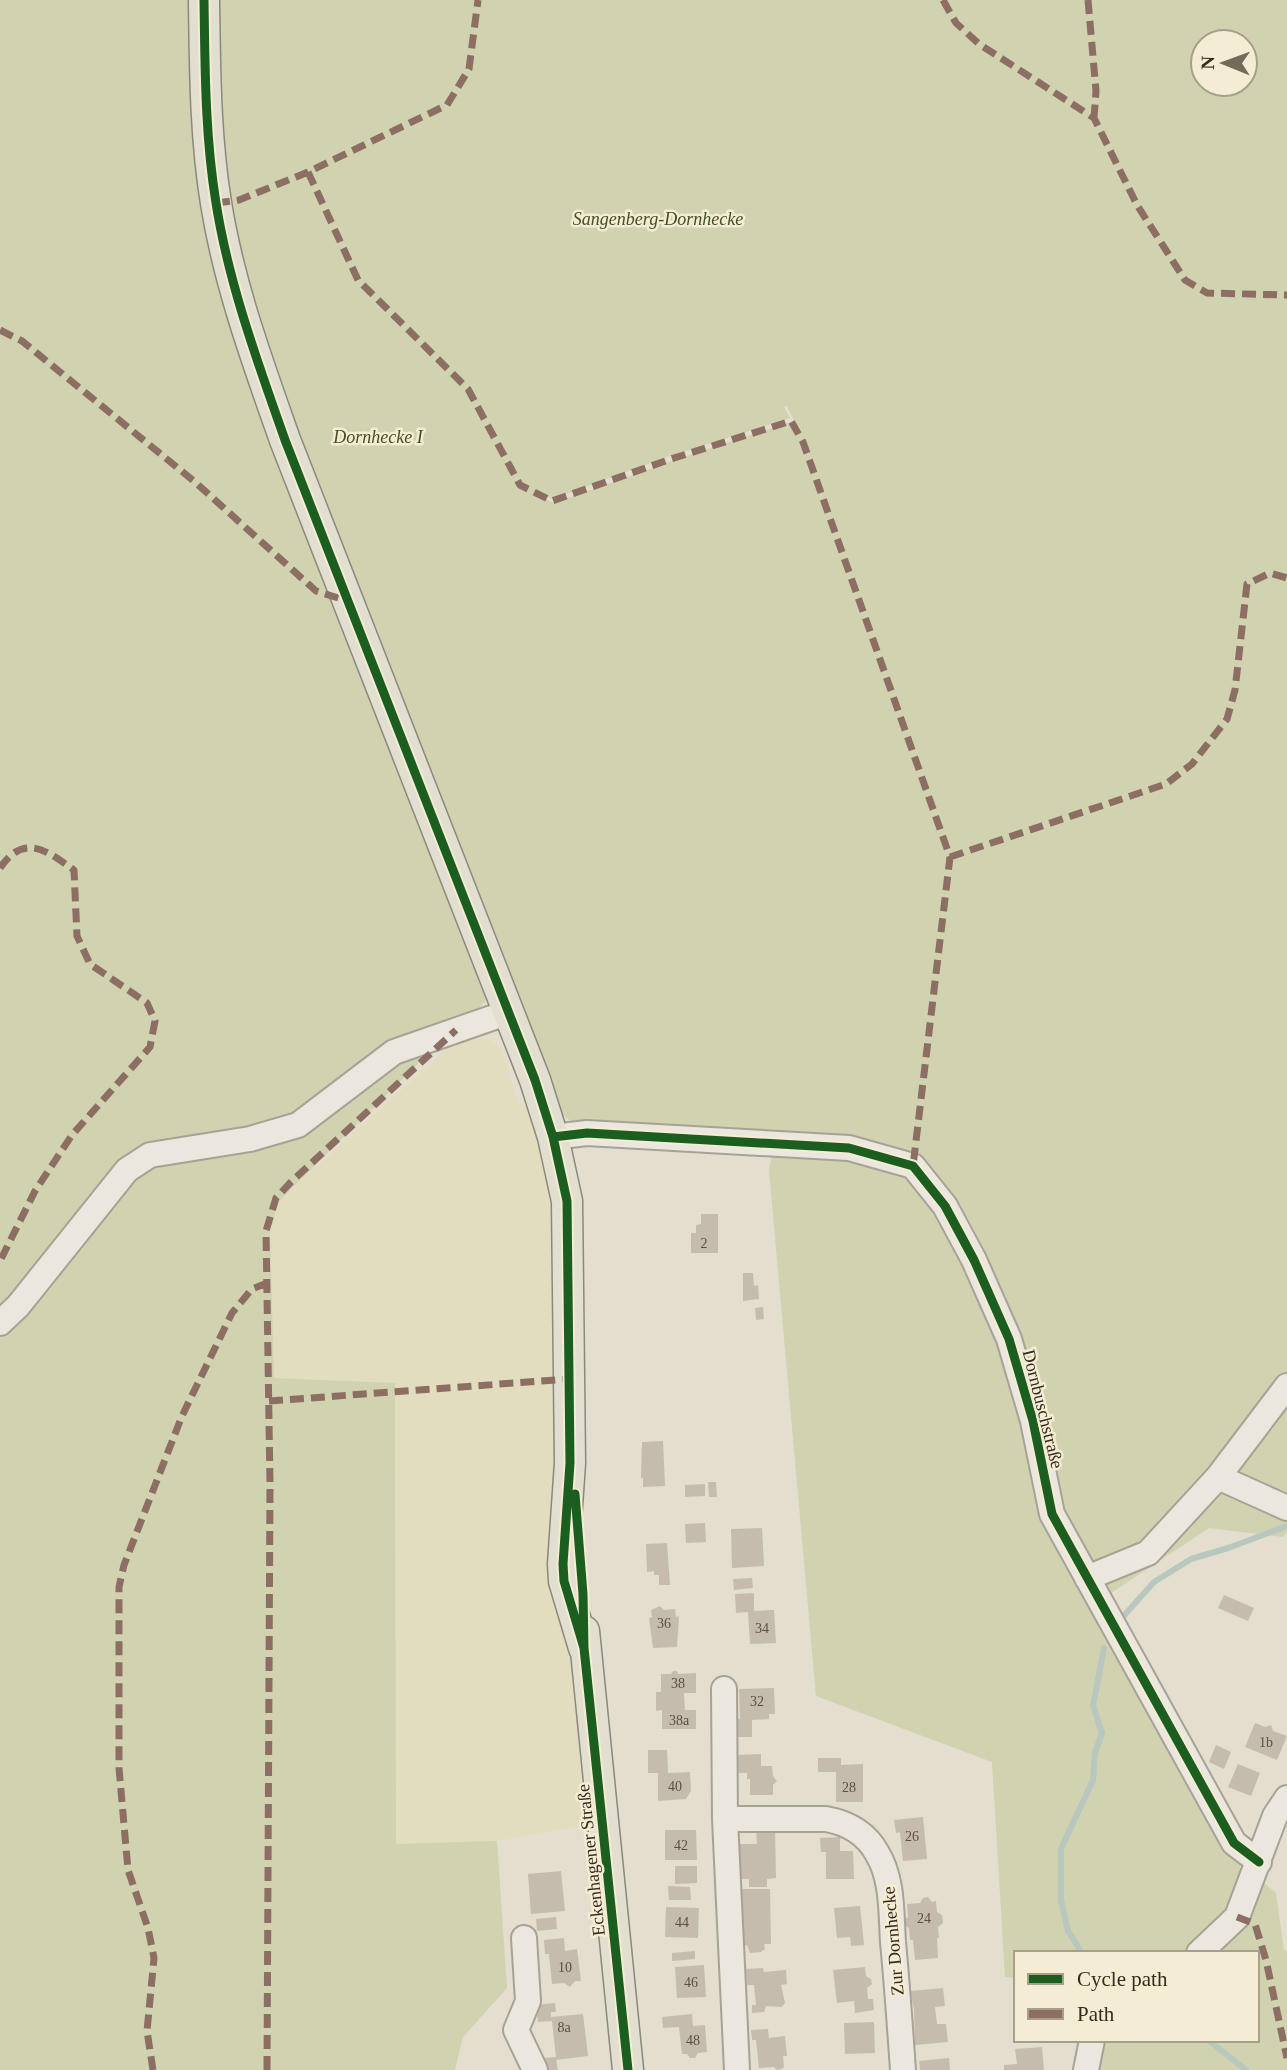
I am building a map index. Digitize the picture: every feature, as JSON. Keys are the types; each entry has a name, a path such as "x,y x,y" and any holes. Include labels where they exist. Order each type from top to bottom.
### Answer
{"main road":[{"name":"Eckenhagener Straße","path":"204,0 206,119 216,203 230,270 248,335 285,440 509,1012 554,1137 567,1201 570,1463 562,1564 584,1648 628,2070"}],"street":[{"path":"0,1323 18,1306 127,1170 150,1155 250,1139 298,1125 394,1052 509,1012"},
{"name":"Dornbuschstraße","path":"554,1137 587,1133 849,1148 913,1166 945,1206 974,1260 1009,1339 1033,1422 1052,1514 1234,1843 1259,1862"},
{"path":"1087,1578 1148,1553 1218,1477 1287,1386"},
{"path":"1218,1477 1287,1508"},
{"path":"724,1689 726,1819 737,2070"},
{"path":"1201,1951 1237,1917 1275,1816 1287,1798"},
{"name":"Zur Dornhecke","path":"726,1819 826,1819 838,1821 860,1832 869,1841 881,1861 888,1886 903,2070"},
{"path":"524,1938 528,2001 516,2029 535,2070"},
{"path":"1086,2070 1091,2042"}],"shaded area":[{"path":"475,1038 490,1040 501,1048 518,1103 526,1106 541,1135 551,1204 574,1641 591,1824 497,1841 396,1845 395,1383 274,1378 270,1228 279,1201 449,1047 459,1041"}],"green space":[{"path":"0,0 195,0 202,173 487,992 485,1002 430,1052 279,1201 270,1228 274,1378 395,1383 396,1844 497,1841 507,1988 463,2037 455,2070 0,2070"},
{"path":"212,0 1287,0 1287,1531 1283,1537 1209,1528 1096,1603 1240,1864 1241,1888 1215,1930 1185,1951 1014,1951 1014,1978 1005,1977 992,1762 816,1696 769,1170 772,1155 903,1154 575,1124 559,1112 257,337 220,171","holes":["787,406 799,431 791,422 554,503 539,496 543,493 552,499 670,456 790,418 784,407"]},
{"path":"1258,1878 1276,1893 1284,1950 1287,1951 1287,2070 1090,2070 1100,2042 1259,2042 1259,1951 1208,1951"}],"building":[{"path":"701,1214 718,1214 718,1253 691,1253 691,1233 696,1233 696,1225 701,1224"},
{"path":"743,1273 753,1273 754,1286 758,1285 759,1299 743,1301"},
{"path":"763,1307 764,1319 756,1320 755,1308"},
{"path":"663,1441 665,1486 643,1487 642,1442"},
{"path":"708,1482 716,1482 717,1497 709,1497"},
{"path":"705,1484 705,1496 685,1497 685,1485"},
{"path":"705,1523 706,1542 686,1543 685,1524"},
{"path":"762,1528 764,1566 732,1568 731,1529"},
{"path":"667,1543 670,1585 659,1585 659,1575 654,1575 654,1571 647,1572 646,1544"},
{"path":"752,1578 753,1588 734,1590 733,1579"},
{"path":"754,1593 754,1611 774,1610 776,1643 750,1644 748,1612 736,1613 735,1594"},
{"path":"1224,1595 1254,1608 1248,1621 1218,1608"},
{"path":"660,1606 664,1610 675,1609 676,1617 679,1616 677,1647 653,1648 649,1618 652,1617 651,1610"},
{"path":"673,1671 678,1674 696,1673 696,1693 684,1693 685,1710 696,1710 696,1729 662,1729 662,1710 656,1711 656,1692 661,1692 661,1674 671,1674"},
{"path":"774,1688 775,1714 769,1714 769,1719 752,1720 752,1737 735,1737 735,1719 740,1719 739,1689"},
{"path":"1255,1723 1265,1727 1271,1725 1273,1731 1287,1736 1277,1760 1245,1747"},
{"path":"1216,1745 1231,1752 1224,1769 1209,1762"},
{"path":"648,1750 667,1750 668,1773 690,1772 691,1791 686,1799 658,1801 658,1773 648,1773"},
{"path":"761,1754 761,1766 772,1766 773,1776 777,1781 773,1785 773,1795 750,1795 750,1779 747,1779 747,1773 738,1773 737,1755"},
{"path":"818,1758 841,1758 841,1765 863,1764 863,1802 836,1802 836,1772 818,1772"},
{"path":"1238,1764 1260,1773 1251,1796 1228,1787"},
{"path":"923,1817 927,1859 903,1861 900,1832 896,1833 894,1820"},
{"path":"756,1828 775,1828 776,1878 767,1879 767,1887 749,1887 749,1879 740,1879 739,1844 757,1844"},
{"path":"665,1830 696,1830 697,1860 665,1860"},
{"path":"840,1837 840,1851 853,1851 854,1879 826,1879 826,1852 821,1852 820,1838"},
{"path":"675,1866 697,1866 697,1883 675,1884"},
{"path":"561,1871 565,1911 531,1914 528,1874"},
{"path":"668,1886 690,1887 691,1900 669,1900"},
{"path":"740,1889 770,1889 771,1944 764,1944 765,1949 761,1952 750,1953 747,1945 743,1946"},
{"path":"928,1897 932,1902 936,1901 937,1912 942,1915 943,1923 938,1927 938,1958 915,1960 913,1940 910,1940 909,1928 905,1926 905,1919 908,1917 907,1904 920,1903 923,1898"},
{"path":"860,1906 864,1945 851,1946 850,1937 837,1938 834,1908"},
{"path":"666,1907 699,1908 698,1938 665,1937"},
{"path":"556,1917 557,1929 537,1931 536,1919"},
{"path":"564,1938 565,1951 577,1949 581,1981 575,1981 570,1987 564,1983 552,1984 549,1954 545,1954 544,1940"},
{"path":"695,1951 695,1959 672,1961 672,1953"},
{"path":"704,1965 706,1997 677,1998 675,1967"},
{"path":"865,1967 866,1976 871,1979 872,1984 867,1988 868,1999 873,1999 874,2010 855,2013 854,2001 837,2003 833,1970"},
{"path":"763,1968 764,1972 786,1970 787,1984 781,1985 785,2003 782,2007 766,2006 764,2012 752,2013 752,2005 756,2005 754,1985 747,1985 746,1969"},
{"path":"943,1988 945,2006 935,2007 937,2024 946,2024 948,2042 915,2045 914,2009 910,1991"},
{"path":"555,2003 556,2012 551,2012 551,2017 583,2014 588,2056 556,2060 558,2070 543,2070 542,2058 556,2057 552,2021 538,2022 536,2005"},
{"path":"692,2014 693,2026 705,2025 707,2052 698,2053 695,2058 682,2054 679,2027 663,2028 662,2017"},
{"path":"874,2022 875,2053 845,2054 844,2023"},
{"path":"768,2029 769,2038 785,2036 787,2056 783,2056 782,2069 759,2068 756,2040 752,2040 751,2030"},
{"path":"1042,2047 1044,2070 1004,2070 1004,2065 1017,2064 1015,2049"},
{"path":"949,2058 950,2070 920,2070 919,2061"}],"waterway":[{"path":"1121,1619 1154,1582 1191,1559 1287,1526"},
{"path":"1081,1951 1068,1931 1061,1900 1061,1849 1093,1780 1095,1753 1102,1733 1093,1706 1104,1648"},
{"path":"1211,2042 1246,2070"}],"marked path":[{"path":"216,203 239,200 308,172 447,105 469,69 478,0"},
{"path":"943,0 956,23 979,44 1094,118 1137,205 1185,280 1207,293 1287,295"},
{"path":"1088,0 1096,91 1094,118"},
{"path":"308,172 358,280 468,389 520,485 552,501 791,421 803,442 950,857 913,1166"},
{"path":"0,330 22,341 195,482 316,591 348,601"},
{"path":"950,857 1166,784 1192,764 1227,719 1235,690 1247,584 1270,573 1287,578"},
{"path":"0,868 18,851 36,848 74,870 77,936 90,964 147,1003 155,1021 150,1047 72,1135 35,1191 0,1261"},
{"path":"267,2070 270,1484 266,1231 276,1198 291,1182 456,1030"},
{"path":"153,2070 147,2031 154,1958 148,1928 128,1870 119,1768 119,1587 124,1565 182,1416 232,1313 252,1289 267,1283"},
{"path":"269,1401 569,1379"},
{"path":"1237,1917 1255,1924 1266,1960 1287,2058"}],"cycle path":[{"path":"204,0 206,102 212,178 228,264 245,323 285,440 535,1080 553,1137 567,1201 570,1463 564,1581 584,1648"},
{"path":"553,1137 587,1133 849,1148 913,1166 945,1206 974,1260 1009,1339 1033,1421 1052,1514 1234,1843 1259,1862"},
{"path":"575,1494 583,1594 584,1648 628,2070"}],"park label":[{"name":"Sangenberg-Dornhecke","path":"658,219"},
{"name":"Dornhecke I","path":"378,437"}]}
